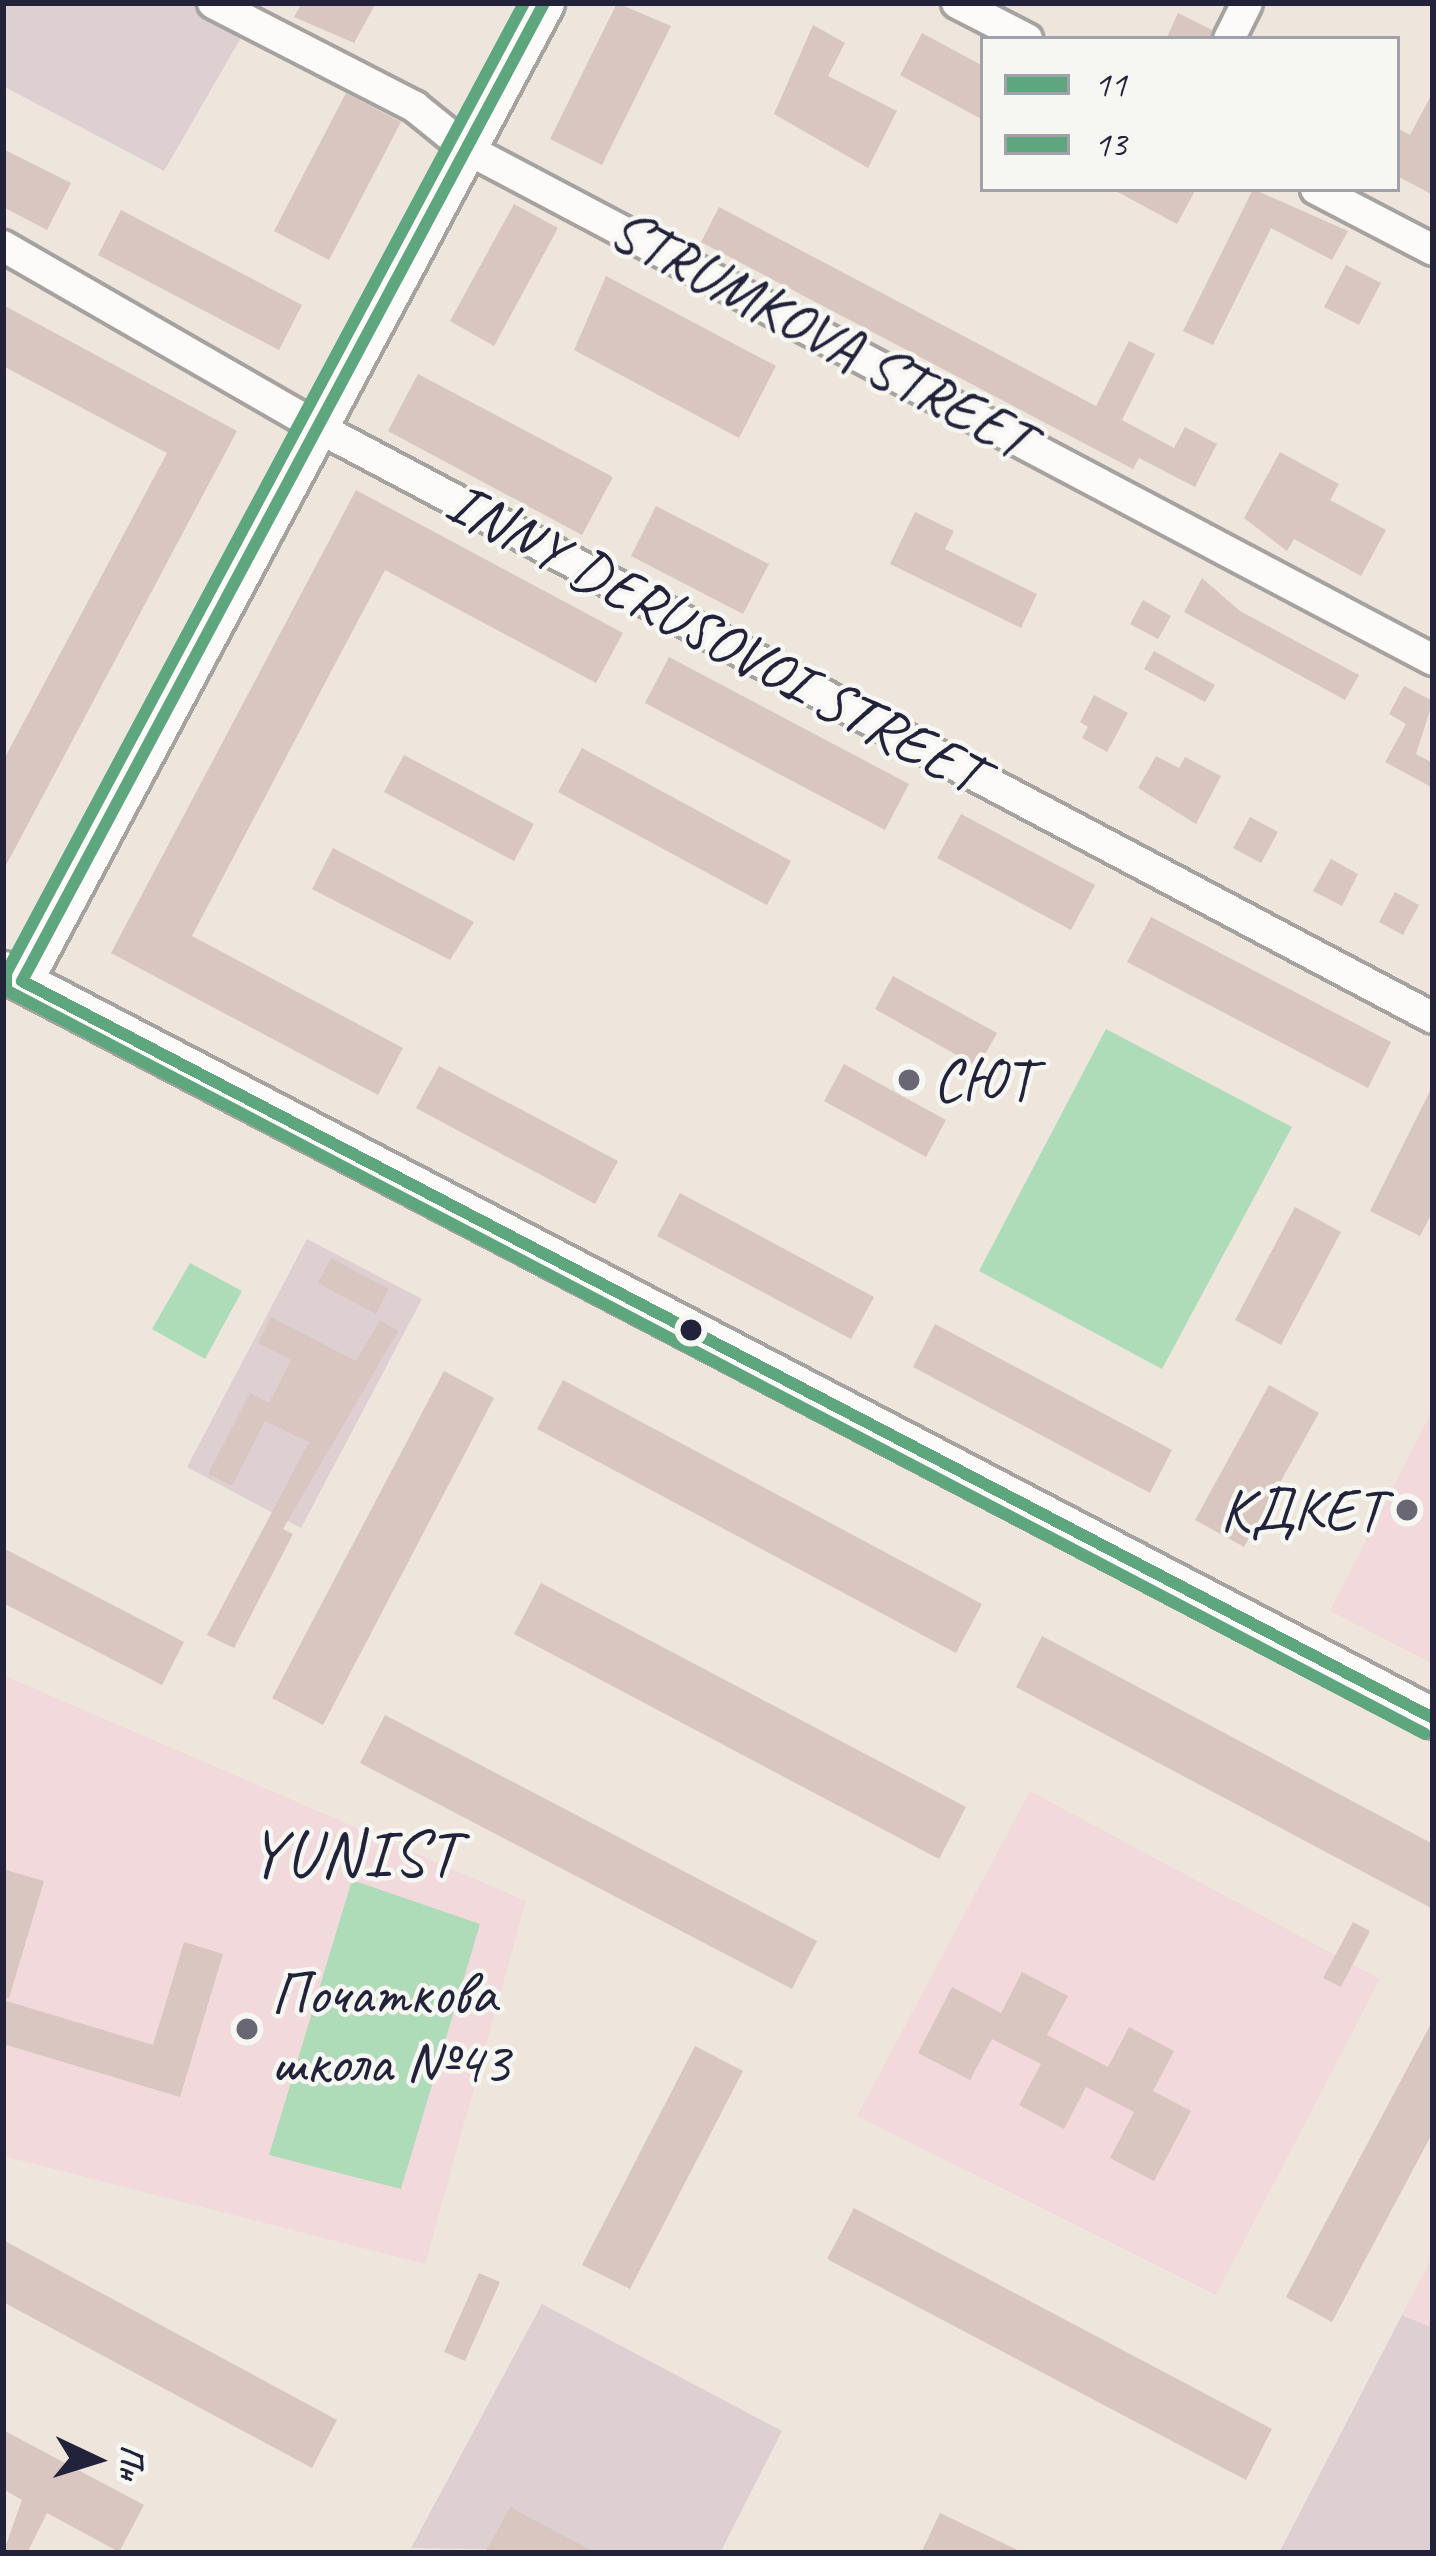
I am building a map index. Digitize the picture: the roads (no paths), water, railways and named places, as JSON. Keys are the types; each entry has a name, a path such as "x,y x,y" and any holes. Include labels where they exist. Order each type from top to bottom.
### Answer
{"street":[{"name":"STRUMKOVA STREET","path":"213,3 415,107 466,149 1433,660"},
{"path":"544,3 321,429 12,976 1433,1718"},
{"path":"957,3 1021,36"},
{"path":"1230,36 1246,3"},
{"path":"1322,192 1433,250"},
{"name":"INNY DERUSOVOI STREET","path":"3,245 321,429 1433,1018"}],"place":[{"name":"СЮТ","path":"909,1080"},
{"name":"КДКЕТ","path":"1407,1510"},
{"name":"Початкова школа №43","path":"247,2029"}],"district":[{"name":"YUNIST","path":"355,1854"}]}
